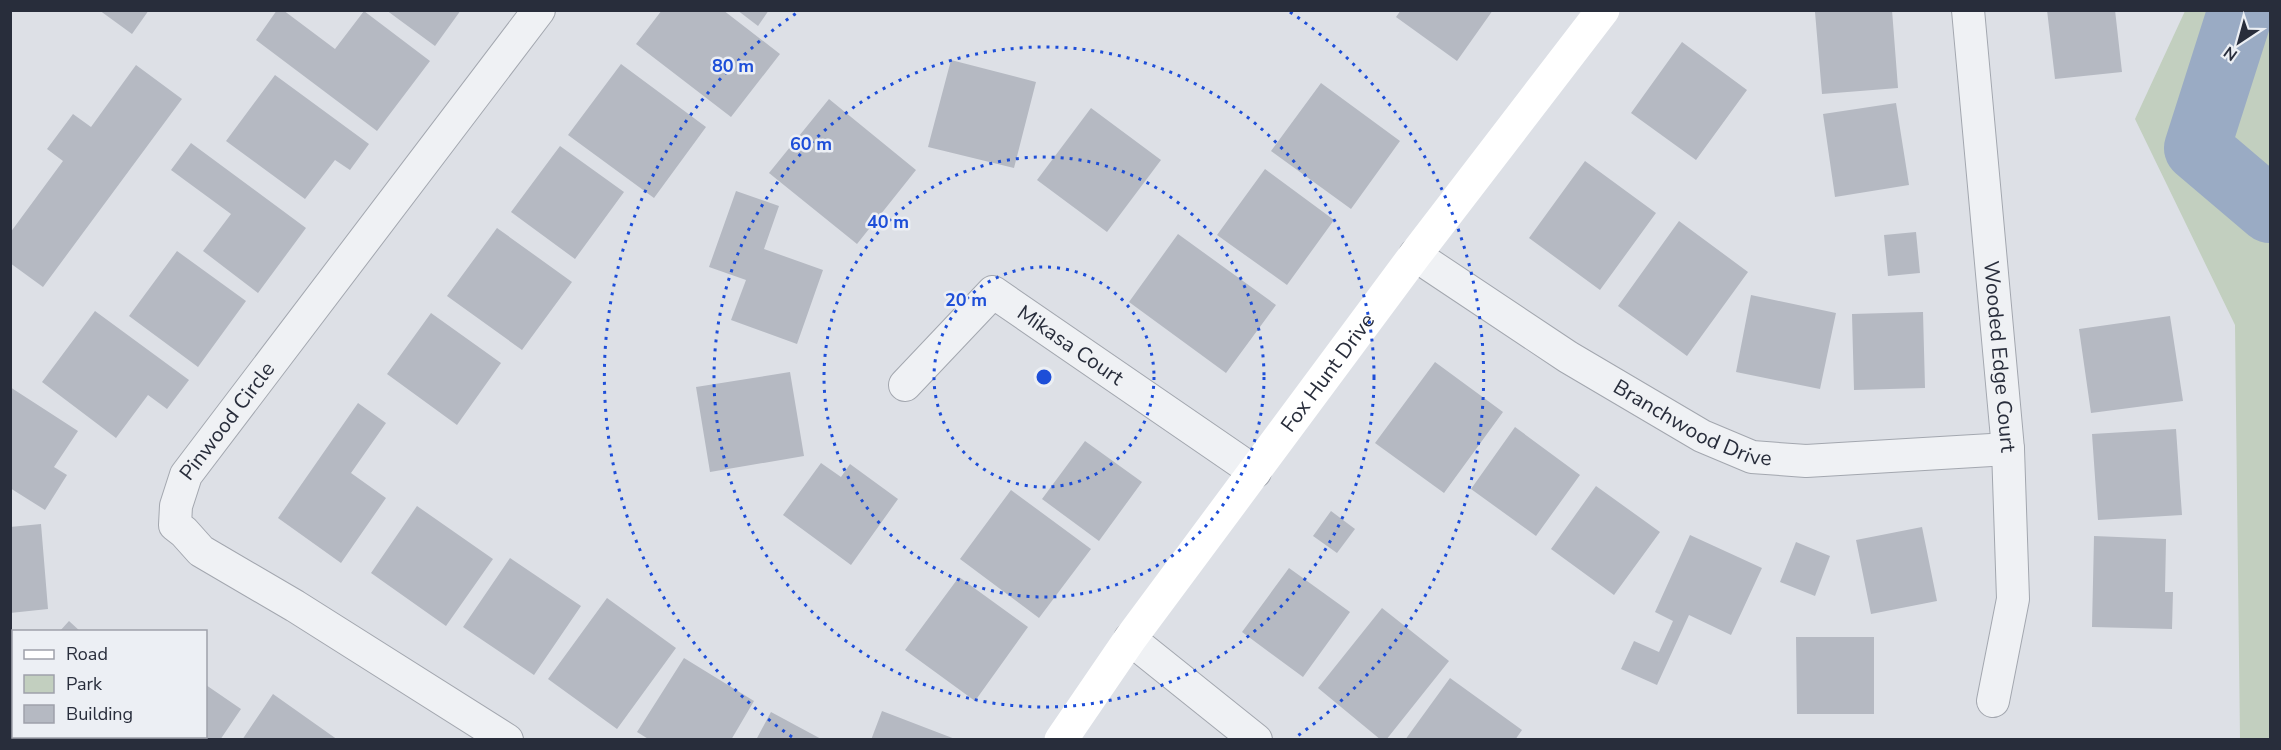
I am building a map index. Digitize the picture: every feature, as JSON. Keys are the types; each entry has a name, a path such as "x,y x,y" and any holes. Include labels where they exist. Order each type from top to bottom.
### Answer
{"street":[{"name":"Pinwood Circle","path":"507,740 295,606 201,550 184,531 175,525 175,516 186,475 539,10"},
{"name":"Fox Hunt Drive","path":"1061,740 1130,639 1415,255 1603,10"},
{"name":"Wooded Edge Court","path":"1968,10 2008,449 2013,599 1993,702"},
{"name":"Branchwood Drive","path":"1415,255 1568,357 1702,436 1752,457 1806,461 2008,449"},
{"name":"Mikasa Court","path":"905,385 993,292 1255,472"},
{"path":"1130,639 1256,740"}],"green space":[{"path":"2185,11 2270,11 2270,739 2240,739 2235,325 2135,119"}],"building":[{"path":"99,10 149,10 132,34"},
{"path":"277,10 283,10 335,49 364,11 430,61 377,131 256,40"},
{"path":"386,10 461,10 435,46"},
{"path":"662,10 723,10 780,54 731,117 636,44"},
{"path":"737,10 769,10 758,26"},
{"path":"1401,10 1493,10 1457,61 1396,17"},
{"path":"1892,10 1898,88 1822,94 1815,12"},
{"path":"2047,10 2115,10 2122,72 2055,79"},
{"path":"1682,42 1747,90 1696,160 1631,113"},
{"path":"951,60 1036,82 1014,168 928,147"},
{"path":"621,64 706,127 654,198 568,135"},
{"path":"136,65 182,99 43,287 10,263 10,233 63,161 47,149 73,114 91,127"},
{"path":"275,75 369,144 350,170 335,160 305,199 226,141"},
{"path":"1321,83 1400,141 1351,209 1271,151"},
{"path":"829,99 916,170 857,244 769,173"},
{"path":"1896,103 1909,185 1835,197 1823,114"},
{"path":"1091,108 1161,160 1107,232 1037,180"},
{"path":"191,143 306,228 258,293 203,251 231,214 171,170"},
{"path":"560,146 624,192 575,259 511,212"},
{"path":"1585,161 1656,213 1600,290 1529,238"},
{"path":"1265,169 1334,220 1287,285 1217,235"},
{"path":"736,191 779,206 764,249 823,270 797,344 731,320 746,280 709,267"},
{"path":"1679,221 1748,272 1687,356 1618,306"},
{"path":"497,228 572,282 522,350 447,296"},
{"path":"1916,232 1920,273 1888,276 1884,235"},
{"path":"1178,234 1276,305 1226,373 1129,302"},
{"path":"177,251 246,301 198,367 129,316"},
{"path":"1751,295 1836,313 1820,389 1736,372"},
{"path":"95,311 189,380 167,409 148,395 116,438 42,382"},
{"path":"1923,312 1925,388 1854,390 1852,314"},
{"path":"431,313 501,363 457,425 387,374"},
{"path":"2170,316 2183,401 2091,413 2079,329"},
{"path":"1435,362 1503,412 1444,493 1375,443"},
{"path":"790,372 804,456 710,472 696,387"},
{"path":"10,387 78,431 54,467 67,475 45,510 10,488"},
{"path":"358,403 386,423 351,473 386,498 341,563 278,518"},
{"path":"1515,427 1580,475 1536,536 1471,489"},
{"path":"2176,429 2182,515 2098,520 2092,434"},
{"path":"1085,441 1142,482 1099,541 1042,499"},
{"path":"821,463 841,477 850,464 898,499 851,565 783,515"},
{"path":"1596,486 1660,532 1614,595 1551,549"},
{"path":"1011,490 1091,549 1039,618 960,559"},
{"path":"417,506 493,559 446,626 371,573"},
{"path":"1331,511 1355,529 1337,553 1313,536"},
{"path":"41,524 48,609 10,613 10,527"},
{"path":"1922,527 1937,601 1871,614 1856,540"},
{"path":"1690,535 1762,568 1731,635 1689,615 1657,685 1621,669 1634,641 1659,652 1673,621 1655,612"},
{"path":"2094,536 2166,539 2165,592 2173,592 2172,629 2092,627"},
{"path":"1796,542 1830,556 1815,596 1780,582"},
{"path":"510,558 581,606 534,675 463,627"},
{"path":"1289,568 1350,612 1303,677 1242,632"},
{"path":"959,577 1028,627 975,701 905,650"},
{"path":"607,598 676,648 617,729 548,679"},
{"path":"1382,608 1449,661 1386,740 1381,740 1318,688"},
{"path":"69,621 79,630 61,630"},
{"path":"1796,637 1874,637 1874,714 1797,714"},
{"path":"684,658 754,701 731,740 650,740 637,732"},
{"path":"1450,678 1522,730 1515,740 1405,740"},
{"path":"207,686 241,709 220,740 134,740 132,738 207,738"},
{"path":"273,694 338,740 242,740"},
{"path":"882,711 955,739 955,740 871,740"},
{"path":"771,712 823,740 756,740"}],"waterway":[{"path":"2241,10 2197,148 2270,210"}]}
